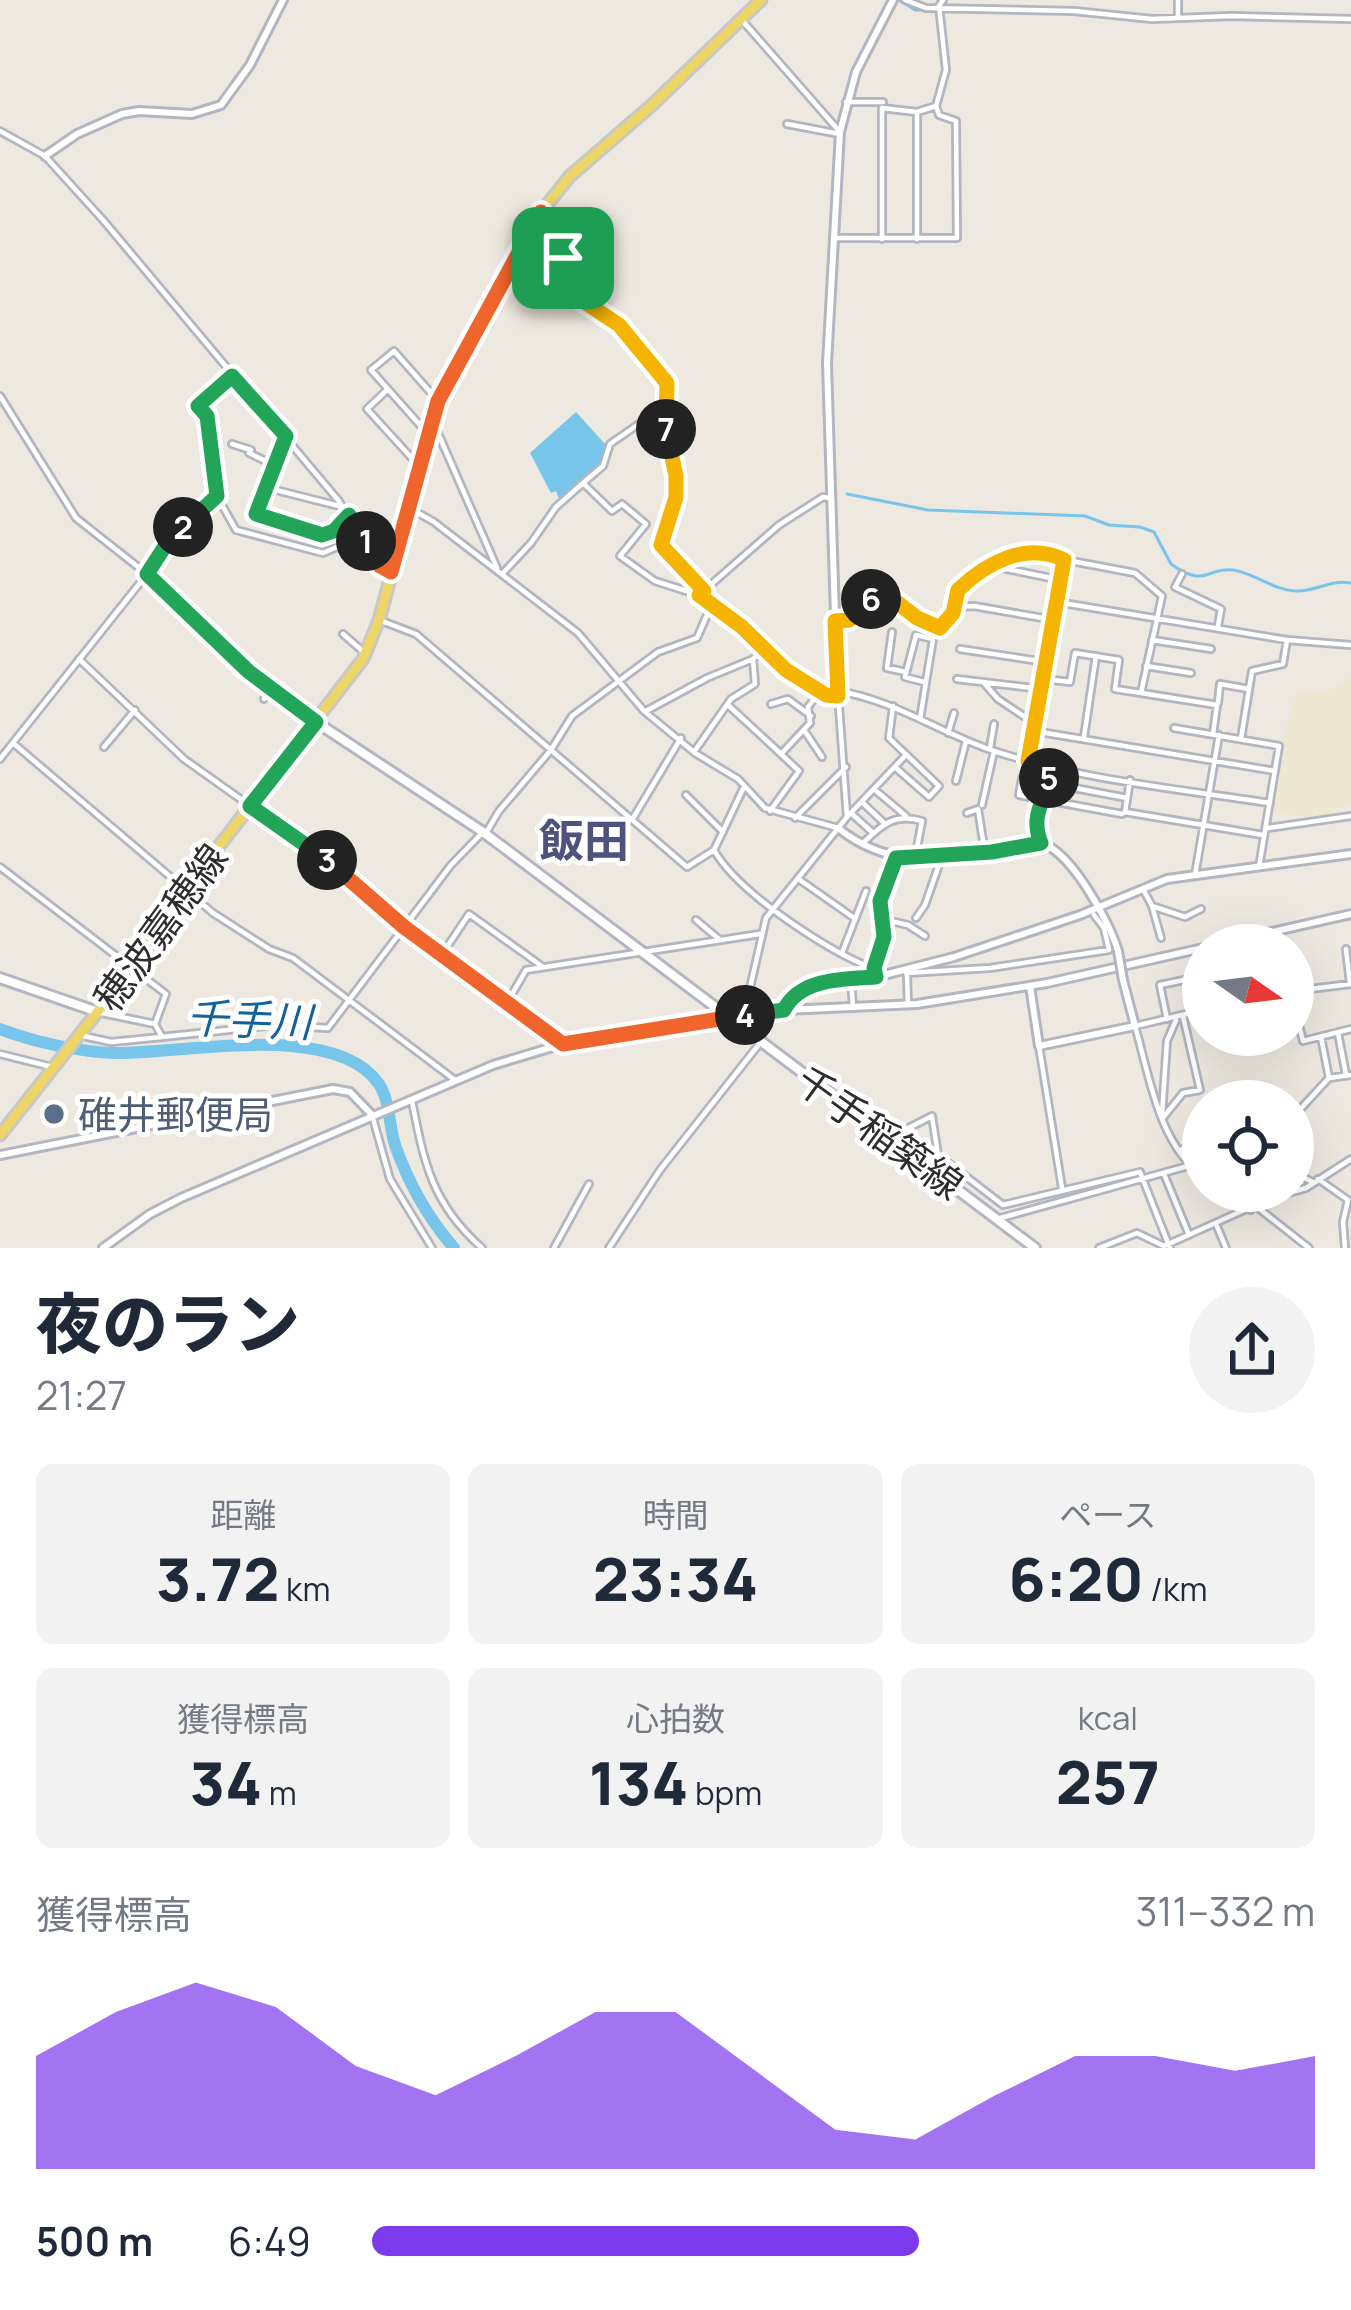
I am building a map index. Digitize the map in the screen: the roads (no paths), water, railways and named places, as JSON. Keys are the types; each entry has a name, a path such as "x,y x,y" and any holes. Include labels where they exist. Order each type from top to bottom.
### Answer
{"main road":[{"name":"穂波嘉穂線","path":"0,1135 134,967 366,654 438,401 541,212 570,176 761,0"},
{"name":"千手稲築線","path":"316,722 587,908 640,953 1035,1248"},
{"path":"0,978 98,1012"}],"street":[{"path":"45,156 76,134 122,114 192,115 221,105 250,65 283,0"},
{"path":"849,815 837,679 830,498 827,363 833,238 846,103 856,72 893,0"},
{"path":"905,0 926,8 941,3 1178,19 1351,19"},
{"path":"1178,0 1178,19"},
{"path":"833,238 957,238 956,121 939,115 936,106 946,70 941,3"},
{"path":"741,19 840,133"},
{"path":"846,103 883,103"},
{"path":"883,239 883,108 917,112 936,106"},
{"path":"917,112 917,239"},
{"path":"787,124 840,133"},
{"path":"0,131 45,156 286,436 344,507 380,566 391,572"},
{"path":"541,212 563,258 568,291 619,325 667,383 666,433 676,497 674,514 659,542 711,606 742,627 786,670 821,690 874,698 966,741 1028,761 1270,803"},
{"path":"428,433 371,370 394,351 438,401"},
{"path":"232,376 198,406 207,416 217,496 236,530 323,553 344,544 358,528"},
{"path":"388,389 367,409 419,466"},
{"path":"0,396 76,518 147,574 248,671 316,722"},
{"path":"500,574 531,543 556,507 602,466 610,444 669,403"},
{"path":"432,418 500,574"},
{"path":"286,436 256,514 322,535 334,531 349,515"},
{"path":"232,444 276,466"},
{"path":"583,483 612,512 622,504 646,524 620,556 655,580 702,593"},
{"path":"268,488 344,507"},
{"path":"0,759 169,540 217,496"},
{"path":"702,593 779,525 823,497 830,498"},
{"path":"406,514 420,514 434,522 578,633 644,711 694,752 732,775 770,811 838,828 860,845 896,858 985,853 1041,843"},
{"path":"835,621 849,620 881,595 895,598 917,618 940,628 947,624 964,584 1012,556 1040,552 1136,573 1162,596 1141,693"},
{"path":"1028,761 1064,560"},
{"path":"1002,568 1061,580"},
{"path":"1182,574 1175,587 1221,609 1218,629"},
{"path":"1057,602 1351,646"},
{"path":"77,1036 111,1042 274,1025 328,1028 452,865 551,750 572,716 658,652 697,638 711,606"},
{"path":"955,607 1054,620"},
{"path":"379,620 416,634 686,867 714,850 743,789"},
{"path":"892,632 887,668 906,672"},
{"path":"343,634 366,654"},
{"path":"920,719 933,639 914,637 905,677 924,682"},
{"path":"1152,640 1211,649"},
{"path":"1241,740 1252,671 1283,664 1287,640"},
{"path":"960,649 1046,662"},
{"path":"644,711 763,650"},
{"path":"1043,679 1070,682 1075,652 1119,660 1115,689 1217,705"},
{"path":"1084,737 1096,656"},
{"path":"79,659 184,759 322,856 404,927 563,1044"},
{"path":"694,752 728,705 757,681 753,659"},
{"path":"1147,666 1191,673"},
{"path":"957,679 1042,689"},
{"path":"983,682 1034,727 1275,771"},
{"path":"1195,875 1215,760 1220,684 1249,689"},
{"path":"264,699 272,689"},
{"path":"781,754 804,730 811,716 808,707 821,690"},
{"path":"771,704 788,699 811,716"},
{"path":"728,705 799,771 770,811"},
{"path":"893,706 889,738 939,786 929,797 896,768"},
{"path":"104,747 135,710"},
{"path":"948,733 954,713"},
{"path":"982,805 994,724"},
{"path":"1174,728 1279,746 1259,867"},
{"path":"804,730 822,757"},
{"path":"632,820 681,738"},
{"path":"956,781 966,741"},
{"path":"13,743 213,913 269,949 293,958 455,1081"},
{"path":"743,1015 773,908 905,756"},
{"path":"795,818 846,767"},
{"path":"1052,767 1036,824 1041,843 1070,868 1118,951 1162,1119 1182,1157"},
{"path":"1127,798 1022,778 1019,795 1264,832 1351,816"},
{"path":"1124,812 1130,780"},
{"path":"875,790 922,821 915,858"},
{"path":"686,796 723,832"},
{"path":"863,802 884,823"},
{"path":"967,813 978,809 985,853"},
{"path":"849,815 873,832"},
{"path":"860,845 884,823 911,818"},
{"path":"714,850 773,908 875,973"},
{"path":"907,971 1096,912 1167,879 1351,854"},
{"path":"916,918 942,856"},
{"path":"875,973 884,937 882,891 896,858"},
{"path":"0,867 166,994 155,1024 162,1037"},
{"path":"799,878 854,918"},
{"path":"1143,889 1161,938"},
{"path":"842,955 866,891"},
{"path":"1152,906 1185,916 1201,909"},
{"path":"784,1010 796,993 875,973 990,968 1109,950 1096,912"},
{"path":"442,954 469,914 543,967"},
{"path":"1307,924 1351,914"},
{"path":"882,919 925,936"},
{"path":"696,920 720,940"},
{"path":"507,1003 526,970 762,934"},
{"path":"1314,988 1351,984 1346,949"},
{"path":"103,1248 181,1198 455,1081 563,1044 784,1010 908,1005 1030,986 1182,953"},
{"path":"907,971 908,1005"},
{"path":"851,978 853,1008"},
{"path":"1167,1021 1160,985 1182,980"},
{"path":"1030,986 1062,1190"},
{"path":"98,1012 155,1024"},
{"path":"1040,1046 1181,1017"},
{"path":"1162,1119 1184,1093 1199,1090 1181,1017"},
{"path":"1162,1119 1167,1041 1172,1024 1181,1017"},
{"path":"1314,1039 1351,1029"},
{"path":"1314,1095 1329,1078 1349,1075 1338,1033"},
{"path":"1321,1037 1329,1078"},
{"path":"609,1248 660,1170 760,1043"},
{"path":"0,1054 53,1066"},
{"path":"0,1155 333,1089 350,1092 372,1115 390,1178 432,1248"},
{"path":"410,1100 433,1186 455,1221 482,1248"},
{"path":"889,1138 932,1116 938,1155 998,1201 1010,1204 1139,1172 1169,1246"},
{"path":"1178,1151 1182,1150"},
{"path":"1316,1180 1351,1160"},
{"path":"997,1219 1182,1168"},
{"path":"1164,1174 1189,1235"},
{"path":"1316,1180 1349,1198 1343,1222 1345,1248"},
{"path":"554,1248 589,1184"},
{"path":"1169,1246 1246,1212"},
{"path":"1258,1212 1310,1248"},
{"path":"1216,1224 1226,1248"},
{"path":"1099,1248 1137,1233 1169,1246"}],"water":[{"path":"576,412 606,445 599,464 559,499 530,453"}],"waterway":[{"path":"899,0 915,10 930,10"},
{"path":"1057,13 1072,13"},
{"path":"1079,14 1151,22 1189,20"},
{"path":"1338,21 1351,21"},
{"path":"847,494 928,510 1085,516 1109,525 1140,527 1154,532 1171,564 1192,575 1233,570 1296,591 1351,583"},
{"name":"千手川","path":"0,1029 57,1046 102,1052 294,1046 329,1052 358,1064 383,1091 406,1173 454,1248"}],"place":[{"name":"碓井郵便局","path":"54,1114"}],"district":[{"name":"飯田","path":"584,840"}]}
